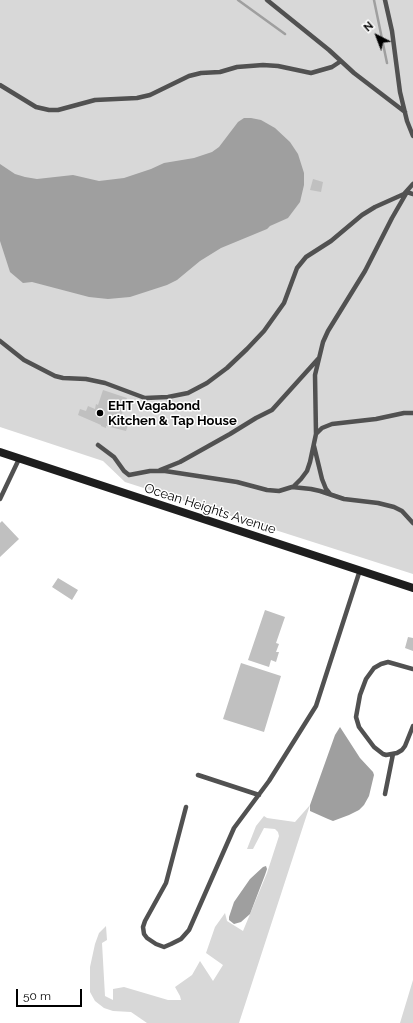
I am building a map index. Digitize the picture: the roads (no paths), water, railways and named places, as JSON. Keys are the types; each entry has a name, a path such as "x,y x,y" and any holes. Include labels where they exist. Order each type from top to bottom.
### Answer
{"main road":[{"name":"Ocean Heights Avenue","path":"0,452 413,588"}],"lane":[{"path":"267,0 341,61 354,74 405,112"},
{"path":"386,0 405,112 413,136"},
{"path":"0,85 36,107 49,110 58,110 95,100 137,98 150,95 189,76 201,73 220,72 238,67 278,66 311,73 332,67 341,61"},
{"path":"293,488 307,471 314,444 316,434 315,375 318,358 326,336 362,277 407,192 413,184"},
{"path":"407,192 413,194"},
{"path":"0,341 24,360 55,376 63,378 86,379 105,383 145,398 168,397 188,393 207,383 226,368 261,335 284,303 297,268 306,257 375,207 402,196 407,192"},
{"path":"98,445 114,457 124,471 129,475 158,470 186,458 256,418 275,409 318,358"},
{"path":"316,434 322,428 332,424 376,419 404,413 413,413"},
{"path":"314,444 322,479 326,489 331,495"},
{"path":"0,500 19,459"},
{"path":"158,470 237,482 267,490 293,488 320,491 344,499 378,503 394,507 402,511 413,523"},
{"path":"186,807 166,883 143,927 144,934 150,941 164,947 181,939 189,930 234,828 269,781 316,706 360,570"},
{"path":"413,669 392,662 380,664 374,668 368,675 360,695 356,717 359,727 379,751 386,755 402,750 413,726"},
{"path":"385,794 393,754"},
{"path":"198,775 259,794"}],"waterway":[{"path":"238,0 285,34"},
{"path":"374,0 387,63"}],"place":[{"name":"EHT Vagabond Kitchen & Tap House","path":"100,413"}]}
